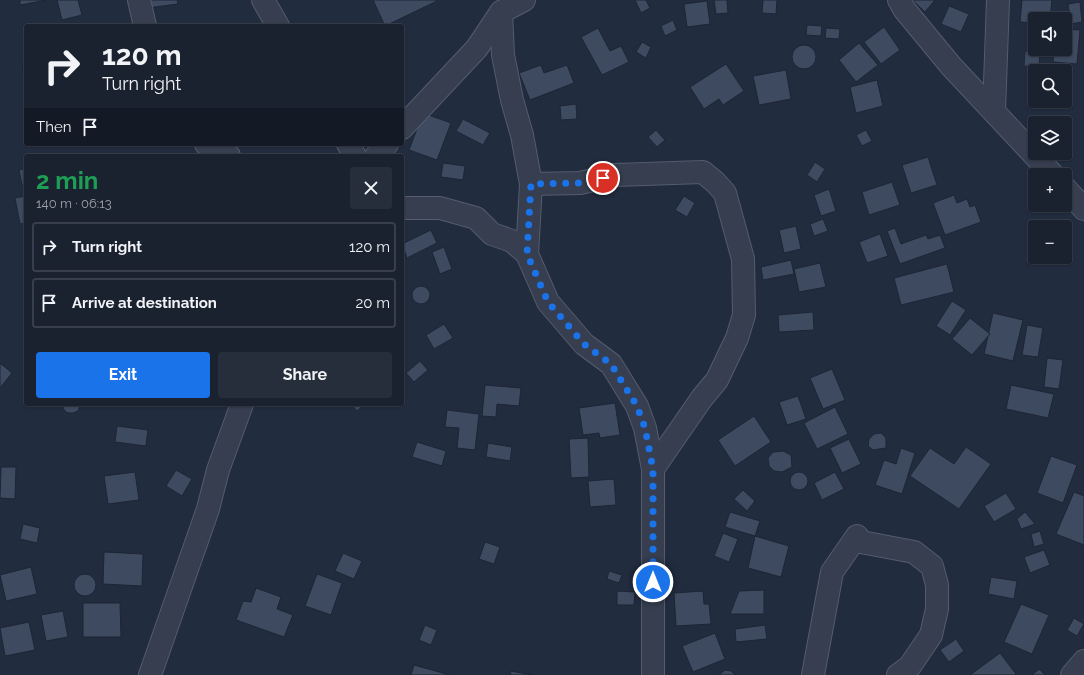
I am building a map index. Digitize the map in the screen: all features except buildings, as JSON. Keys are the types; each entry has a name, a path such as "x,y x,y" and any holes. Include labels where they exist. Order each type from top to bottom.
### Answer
{"street":[{"path":"138,0 144,24"},
{"path":"263,0 277,24"},
{"path":"404,126 477,48 501,12 524,0"},
{"path":"899,0 904,9 951,66 1047,168"},
{"path":"994,111 998,0"},
{"path":"501,12 504,54 512,100 522,134 531,184 527,254"},
{"path":"210,146 225,154"},
{"path":"378,154 385,146"},
{"path":"531,184 580,183 614,175 703,172 725,193 743,258 744,315 737,338 717,380 702,398 653,469"},
{"path":"1072,195 1084,208"},
{"path":"404,208 440,208 476,218 492,234 512,241 527,254 548,302 584,344 611,364 633,399 645,428 653,469 653,675"},
{"path":"150,675 208,509 218,470 241,406"},
{"path":"813,675 832,572 857,536 861,542 914,552 932,566 937,584 937,597 931,635 910,666 898,675"},
{"path":"1072,675 1084,661"}],"route":[{"path":"603,178 580,183 531,184 527,254 548,302 584,344 611,364 637,406 645,428 653,469 653,582"}]}
